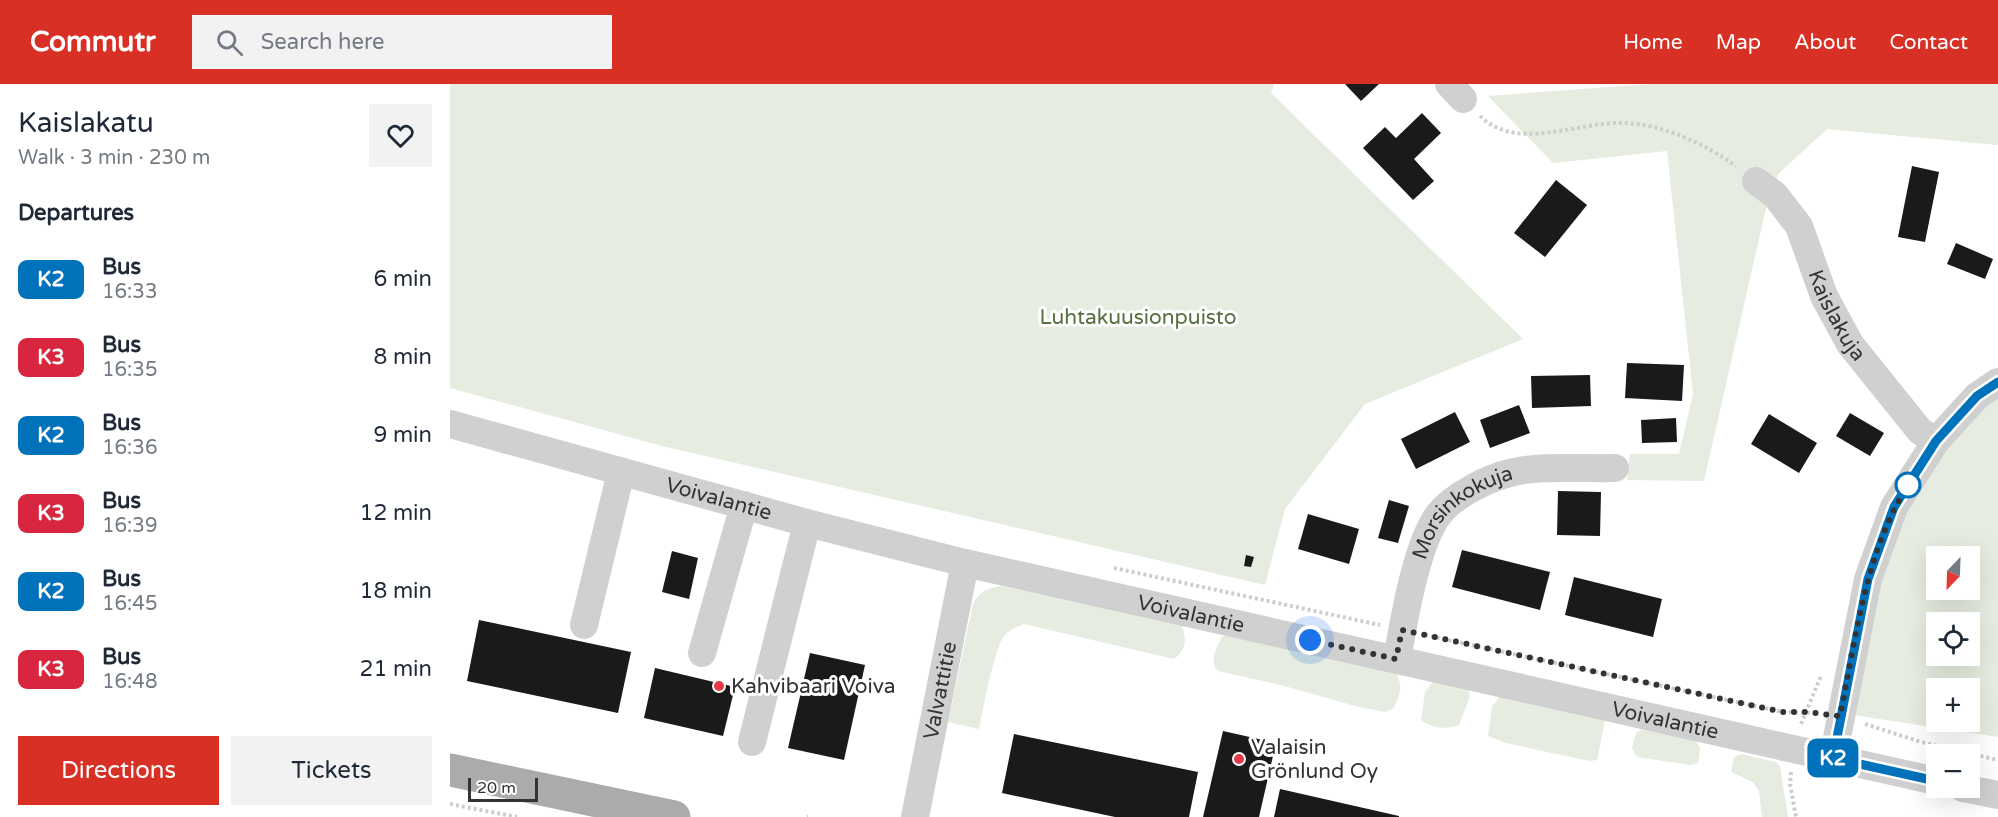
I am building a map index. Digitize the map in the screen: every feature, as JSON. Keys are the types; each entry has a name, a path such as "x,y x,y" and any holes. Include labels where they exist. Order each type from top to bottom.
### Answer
{"main road":[{"path":"450,770 674,817"}],"street":[{"name":"Kaislakuja","path":"1756,181 1775,195 1800,226 1824,296 1850,344 1920,431 1936,441"},
{"path":"1833,758 1868,579 1894,507 1936,441 1977,396 1998,382"},
{"name":"Voivalantie","path":"450,424 965,563 1926,780"},
{"name":"Morsinkokuja","path":"1396,659 1417,565 1434,522 1448,505 1460,496 1509,473 1529,470 1615,468"},
{"path":"584,625 621,471"},
{"path":"702,653 744,505"},
{"path":"752,742 807,522"},
{"name":"Valvattitie","path":"915,817 965,563"},
{"path":"1980,791 1998,795"}],"path":[{"path":"1456,91 1484,120 1496,128 1519,134 1621,123 1659,128 1710,150 1756,181"},
{"path":"1112,567 1783,712 1840,716 1921,742 1998,760"},
{"path":"450,804 517,817"}],"green space":[{"name":"Luhtakuusionpuisto","path":"450,84 1274,84 1271,93 1523,339 1365,404 1285,509 1265,585 662,446 450,388"},
{"path":"1650,84 1998,84 1998,145 1827,129 1778,174 1766,208 1704,481 1627,480 1630,454 1679,454 1693,394 1667,151 1553,163 1488,96"},
{"path":"1998,384 1998,737 1965,732 1980,732 1980,678 1926,678 1926,726 1846,714 1894,507"},
{"path":"1001,586 1179,622 1185,637 1184,647 1174,659 1024,624 1008,632 1000,643 989,680 979,729 948,722 973,604 984,591"},
{"path":"1231,633 1396,674 1400,687 1394,708 1385,712 1355,706 1281,685 1218,671 1214,663 1216,650 1222,637"},
{"path":"1434,680 1468,689 1470,696 1459,725 1439,727 1421,720 1425,692"},
{"path":"1500,696 1605,721 1597,760 1589,761 1506,743 1488,736 1492,707"},
{"path":"1642,729 1695,739 1700,748 1698,763 1690,765 1637,757 1632,748 1636,733"},
{"path":"1741,754 1776,762 1780,766 1788,817 1762,817 1759,791 1753,782 1731,772 1734,757"}],"building":[{"path":"1345,84 1379,84 1361,101"},
{"path":"1422,113 1441,133 1414,159 1434,181 1413,200 1363,148 1385,127 1396,138"},
{"path":"1912,166 1939,172 1925,242 1898,237"},
{"path":"1556,180 1587,205 1545,257 1514,233"},
{"path":"1956,243 1993,259 1985,279 1947,264"},
{"path":"1627,363 1684,365 1682,401 1625,398"},
{"path":"1590,375 1591,406 1532,408 1531,376"},
{"path":"1519,405 1530,433 1490,448 1480,420"},
{"path":"1455,412 1470,442 1416,469 1401,439"},
{"path":"1850,413 1884,433 1870,456 1836,436"},
{"path":"1769,414 1817,443 1799,473 1751,444"},
{"path":"1676,418 1677,442 1642,443 1641,420"},
{"path":"1558,491 1601,492 1600,536 1557,535"},
{"path":"1389,500 1409,506 1398,543 1378,538"},
{"path":"1308,514 1359,529 1349,564 1298,549"},
{"path":"1462,550 1550,572 1540,610 1452,587"},
{"path":"672,551 698,558 689,599 662,592"},
{"path":"1246,555 1254,557 1251,567 1244,566"},
{"path":"1574,577 1662,599 1653,637 1565,615"},
{"path":"479,620 631,652 618,713 467,681"},
{"path":"810,653 865,665 844,760 788,748"},
{"path":"655,668 735,687 723,736 644,718"},
{"path":"1223,731 1276,743 1259,817 1203,817"},
{"path":"1014,734 1198,772 1189,817 1115,817 1002,793"},
{"path":"1280,789 1399,816 1399,817 1274,817"}],"bus line":[{"name":"K2","path":"1926,779 1833,758 1840,716 1868,579 1894,507 1936,441 1977,396 1998,382"}],"place":[{"name":"Kahvibaari Voiva","path":"719,686"},
{"name":"Valaisin Grönlund Oy","path":"1239,759"}],"route":[{"path":"1310,640 1396,659 1402,630 1783,712 1840,716 1868,579 1894,507 1908,485"}]}
